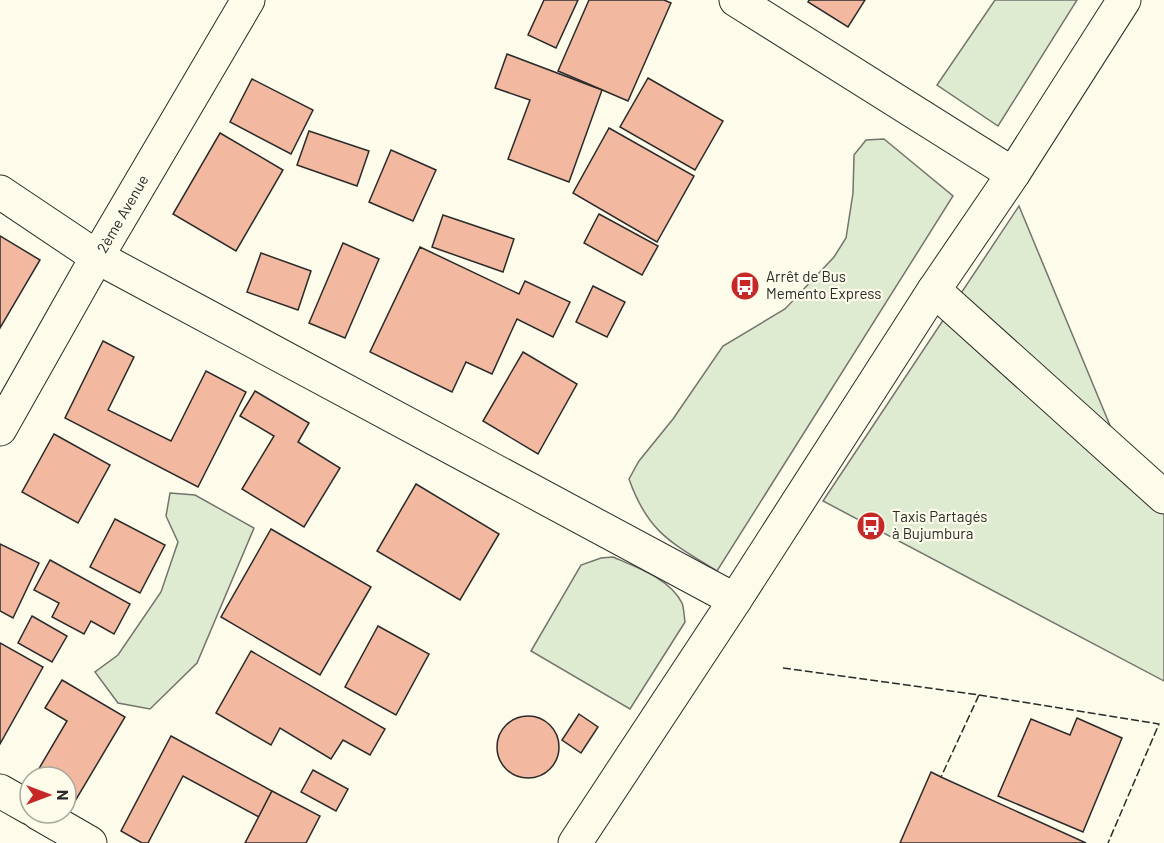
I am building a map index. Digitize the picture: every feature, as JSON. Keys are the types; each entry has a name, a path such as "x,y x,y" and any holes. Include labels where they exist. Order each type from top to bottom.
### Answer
{"street":[{"name":"2ème Avenue","path":"0,429 97,257 248,0"},
{"path":"735,0 1013,174"},
{"path":"575,843 735,600 934,290 1013,174 1124,0"},
{"path":"0,192 97,257 735,600"},
{"path":"934,290 1164,497"},
{"path":"0,791 18,801"},
{"path":"59,825 90,843"}],"green space":[{"path":"995,0 1077,0 998,126 937,85"},
{"path":"884,139 953,196 717,571 663,535 644,512 629,479 639,461 673,419 723,346 785,309 834,257 846,238 853,193 854,155 866,140"},
{"path":"1019,206 1126,464 1164,485 1164,681 823,501"},
{"path":"170,493 195,495 254,528 197,663 150,709 118,703 95,672 118,655 161,592 178,542 166,516"},
{"path":"613,557 661,581 677,595 684,610 685,622 630,709 531,651 581,565 601,558"}],"building":[{"path":"544,0 578,0 556,48 528,35"},
{"path":"589,0 664,0 671,3 628,101 558,71"},
{"path":"809,0 865,0 848,27 808,2"},
{"path":"507,54 602,90 569,182 508,159 530,100 495,88"},
{"path":"648,78 723,121 695,170 620,127"},
{"path":"252,79 313,110 291,154 230,122"},
{"path":"609,128 694,176 657,242 573,193"},
{"path":"309,131 369,151 357,186 297,165"},
{"path":"220,133 283,170 236,251 173,214"},
{"path":"391,150 436,170 413,221 369,202"},
{"path":"599,214 658,246 642,275 584,243"},
{"path":"443,215 514,239 503,272 432,247"},
{"path":"0,236 40,260 0,328"},
{"path":"343,243 379,259 345,338 309,323"},
{"path":"420,247 519,294 525,281 570,302 553,337 517,319 492,374 466,362 452,392 370,352"},
{"path":"261,253 311,271 298,310 247,292"},
{"path":"593,286 625,302 607,337 576,322"},
{"path":"103,341 134,357 108,410 171,441 206,371 246,392 198,487 65,418"},
{"path":"523,352 577,384 538,454 483,421"},
{"path":"255,391 309,423 298,442 340,468 304,527 242,489 274,436 240,416"},
{"path":"54,434 110,465 78,523 22,492"},
{"path":"416,484 499,534 460,600 377,551"},
{"path":"115,519 165,545 140,593 90,567"},
{"path":"271,529 371,587 320,675 221,617"},
{"path":"0,544 39,563 13,618 0,611"},
{"path":"50,560 130,604 114,634 91,621 84,634 52,617 59,603 34,590"},
{"path":"32,616 67,636 52,662 18,643"},
{"path":"378,626 429,654 396,715 345,687"},
{"path":"0,643 43,667 0,744"},
{"path":"251,651 385,729 370,755 343,740 331,759 280,728 271,745 216,713"},
{"path":"62,680 125,717 78,796 78,765 41,765 67,721 45,708"},
{"path":"579,714 598,727 581,753 562,740"},
{"path":"528,716 540,718 550,725 557,735 559,747 557,759 550,769 540,776 528,778 516,776 506,769 499,759 497,747 499,735 506,725 516,718"},
{"path":"1077,718 1122,738 1083,832 998,796 1031,719 1070,735"},
{"path":"171,736 272,791 259,817 183,776 148,843 142,843 121,831"},
{"path":"313,770 348,789 336,811 301,792"},
{"path":"931,772 941,777 1086,843 900,843"},
{"path":"272,791 320,816 306,843 245,843"}],"fence":[{"path":"783,668 979,695 941,777"},
{"path":"979,695 1159,724 1108,843"}],"place":[{"name":"Arrêt de Bus Memento Express","path":"745,286"},
{"name":"Taxis Partagés à Bujumbura","path":"871,526"}]}
